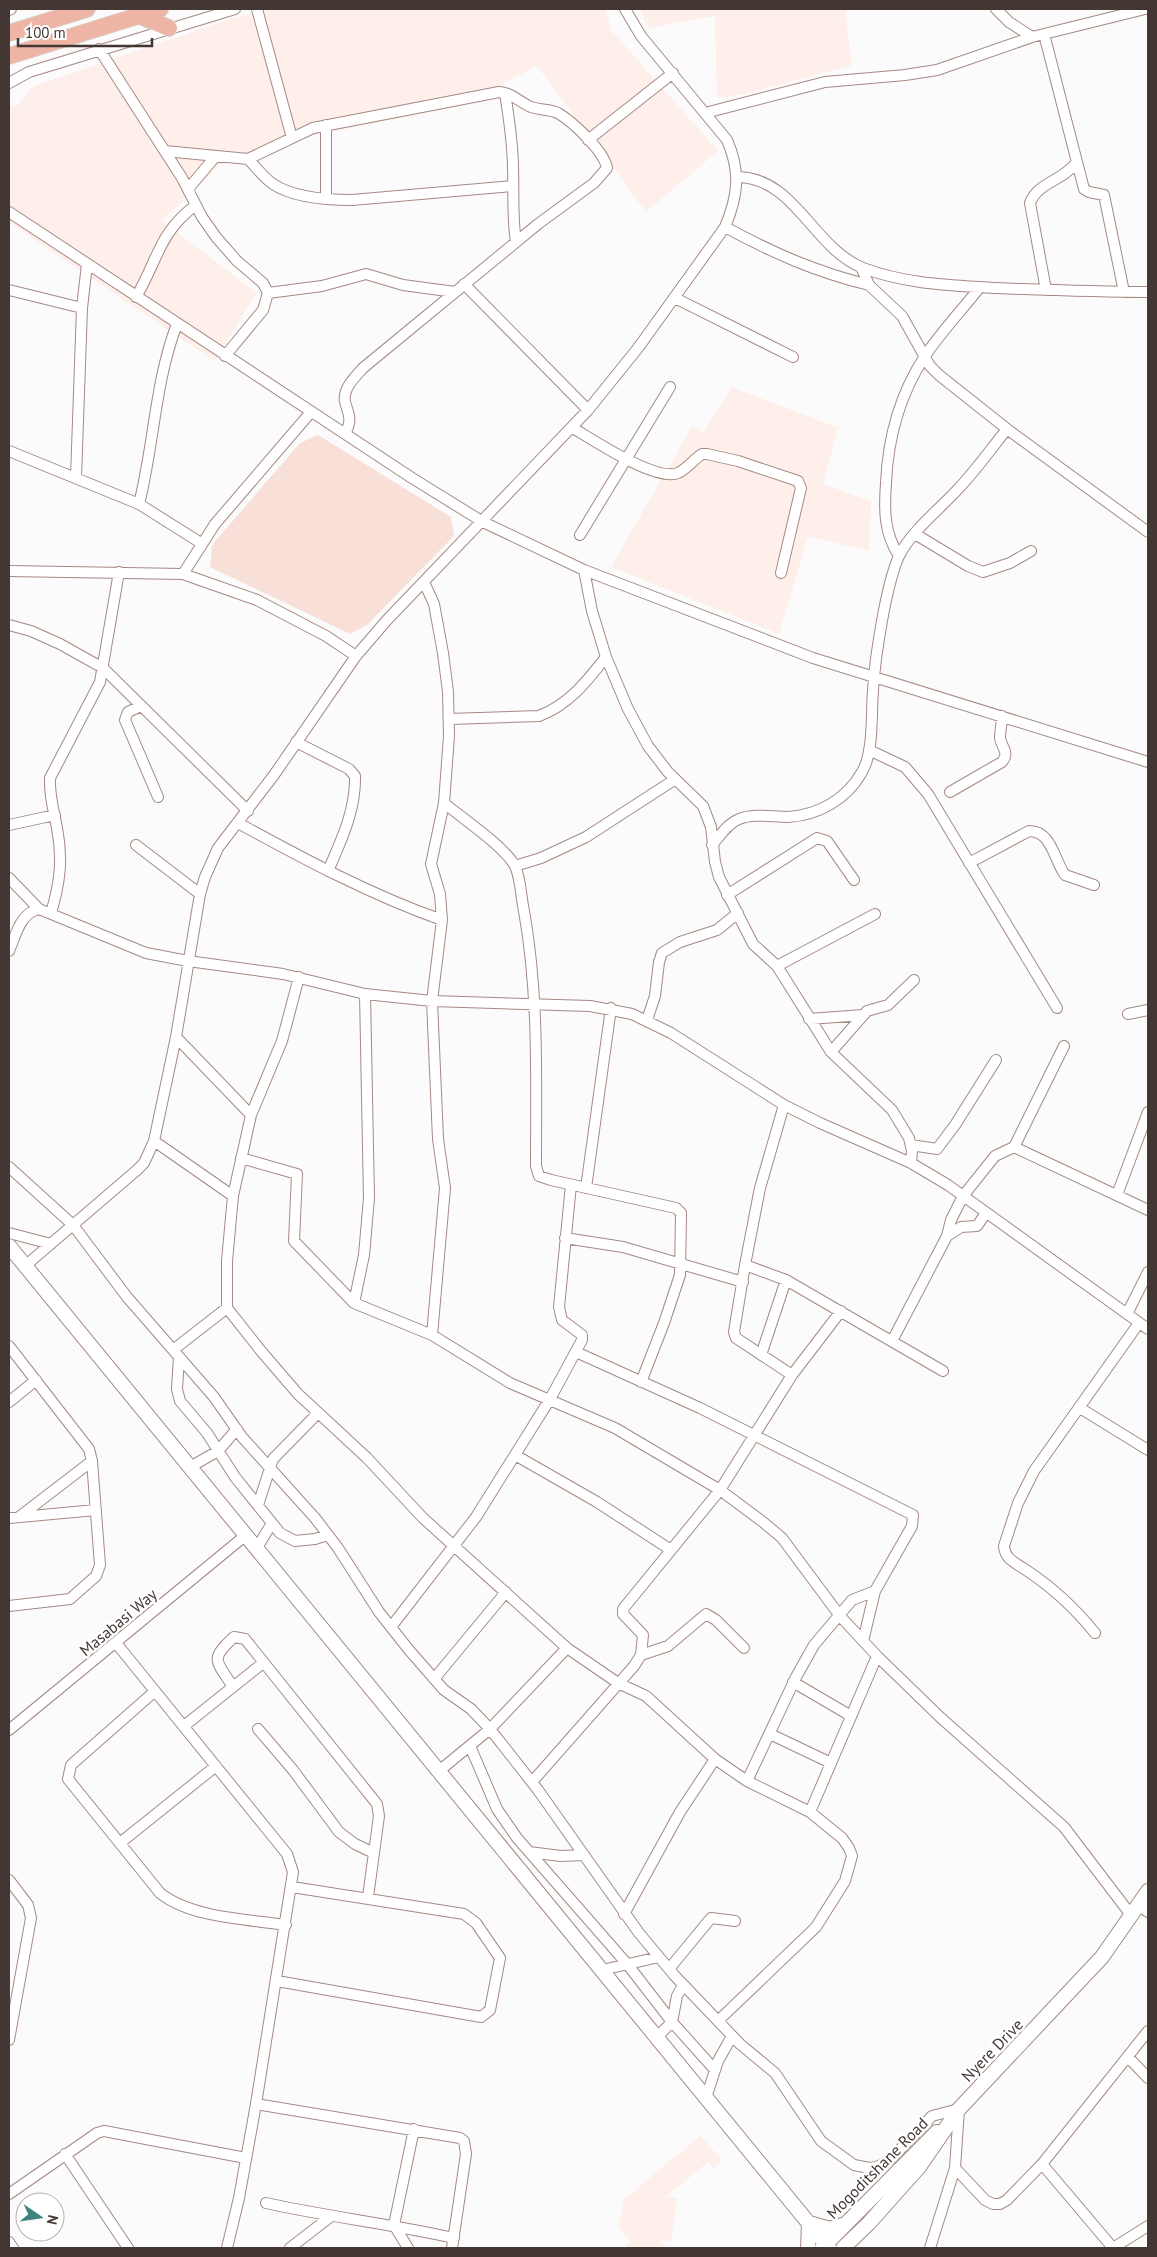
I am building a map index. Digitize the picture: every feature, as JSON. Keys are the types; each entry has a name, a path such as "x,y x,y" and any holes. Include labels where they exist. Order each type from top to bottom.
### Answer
{"main road":[{"path":"9,33 87,9"},
{"path":"9,56 160,9"},
{"path":"138,15 170,28"},
{"path":"9,1246 809,2223 825,2247"},
{"path":"1139,1911 1148,1891"},
{"name":"Nyere Drive","path":"948,2123 1102,1957 1139,1911"},
{"name":"Mogoditshane Road","path":"825,2247 921,2146 948,2123"},
{"name":"Mogoditshane Road","path":"842,2248 869,2223 919,2167 948,2123"},
{"path":"809,2223 830,2229 848,2223"},
{"path":"808,2248 809,2223"},
{"path":"858,2248 869,2223"}],"street":[{"path":"9,84 29,72 99,49 235,9"},
{"path":"257,9 292,138"},
{"path":"25,1266 144,1163 154,1140 176,1037 200,894 211,861 356,656 387,620 573,428 675,298 725,227 733,208 738,177 734,156 727,140 641,36 625,9"},
{"path":"996,9 1009,22 1032,37"},
{"path":"705,113 825,82 905,76 937,70 1032,37 1145,9"},
{"path":"1044,34 1084,189 1104,195 1124,292"},
{"path":"99,49 148,128 165,151 196,205 224,248 263,283 268,292 264,310 225,356"},
{"path":"588,140 673,73"},
{"path":"165,151 248,159 292,138 326,125 505,92 532,108 557,113 588,140 605,160 606,168 602,175 516,242 363,368 351,382 345,399 351,417 345,434"},
{"path":"505,92 510,124 513,220 516,242"},
{"path":"326,125 326,199"},
{"path":"188,189 215,157"},
{"path":"248,159 274,185 300,194 326,199 352,200 513,186"},
{"path":"1046,290 1030,204 1034,195 1042,188 1068,174 1077,162"},
{"path":"738,177 756,179 773,187 827,242 861,267 923,284 1046,290 1148,292"},
{"path":"136,297 174,223 196,205"},
{"path":"9,212 225,356 482,522 584,570 813,658 1148,762"},
{"path":"725,227 783,258 820,272 869,284"},
{"path":"76,477 82,308 87,264"},
{"path":"861,267 869,284 902,316 924,356 939,376 1007,429 1148,532"},
{"path":"268,292 322,286 366,274 403,285 455,292"},
{"path":"464,284 588,410"},
{"path":"899,556 892,545 885,522 887,453 900,408 924,356 980,287"},
{"path":"9,290 82,308"},
{"path":"675,298 793,357"},
{"path":"139,504 148,470 165,357 177,324"},
{"path":"580,535 670,387"},
{"path":"183,574 201,543 311,412"},
{"path":"573,428 627,458 666,475 678,473 702,454 707,454 738,461 798,481 801,488 781,573"},
{"path":"712,845 727,827 740,818 756,816 789,817 822,809 836,801 854,783 863,770 869,750 874,677 886,609 899,556 915,534 961,486 1007,429"},
{"path":"9,451 139,504 201,543"},
{"path":"915,534 968,566 983,572 1010,563 1031,551"},
{"path":"584,570 592,611 606,657 636,728 674,780 703,806 711,827 712,845 719,877 727,895 754,944 777,966 831,1052 886,1104 902,1124 911,1145 910,1163"},
{"path":"9,571 183,574 258,600 326,636 356,656"},
{"path":"51,913 61,871 55,816 49,790 50,778 54,766 93,698 103,668 118,572"},
{"path":"424,582 434,604 448,692 444,803 431,864 440,894 442,920 432,1001 438,1139 445,1188 432,1335"},
{"path":"9,625 31,631 60,644 103,668 248,811"},
{"path":"448,719 539,716 553,711 576,692 606,657"},
{"path":"141,706 128,712 125,720 158,797"},
{"path":"950,792 1006,758 1007,752 1000,737 1002,716"},
{"path":"296,742 349,769 354,776 353,804 348,822 328,871"},
{"path":"869,750 893,760 913,774 928,794 1057,1008"},
{"path":"515,866 541,858 586,837 674,780"},
{"path":"444,803 490,841 515,866 530,946 535,1004 538,1172 543,1178 680,1210 681,1264 678,1281 641,1382"},
{"path":"9,825 55,816"},
{"path":"238,823 328,871 402,905 442,920"},
{"path":"970,863 1029,831 1038,831 1044,835 1065,876 1094,885"},
{"path":"727,895 817,838 827,840 854,880"},
{"path":"136,845 200,894"},
{"path":"9,878 38,909 130,948 188,962 299,977 365,994 432,1001 611,1008 647,1020 784,1105 820,1124 910,1163 963,1196 1148,1329"},
{"path":"9,951 25,916 30,911 38,909"},
{"path":"647,1020 655,996 662,952 680,942 717,930 738,913"},
{"path":"777,966 875,914"},
{"path":"299,977 282,1041 251,1115 241,1158 233,1196 227,1261 228,1308 288,1382 318,1413 368,1458 423,1518 567,1648 618,1683 654,1702 715,1759 747,1781 810,1812 842,1838 849,1848 852,1856 846,1880 806,1938 719,2020"},
{"path":"831,1052 871,1008 888,1005 914,980"},
{"path":"354,1303 364,1256 369,1205 365,994"},
{"path":"586,1188 611,1008"},
{"path":"1128,1014 1148,1010"},
{"path":"809,1019 863,1015"},
{"path":"176,1037 251,1115"},
{"path":"892,1341 947,1236 951,1220 963,1196 995,1156 1014,1147 1064,1046"},
{"path":"911,1145 937,1149 955,1125 996,1060"},
{"path":"784,1105 760,1188 734,1332 740,1342 792,1375"},
{"path":"1117,1195 1148,1112"},
{"path":"154,1140 233,1196"},
{"path":"1014,1147 1148,1210"},
{"path":"241,1158 297,1174 294,1241 354,1303 432,1335 510,1383 615,1428 720,1490 782,1538 840,1616 877,1656 941,1718 1064,1827 1139,1911"},
{"path":"9,1167 73,1225 128,1296 214,1397 237,1429 328,1536 391,1628 434,1679 450,1695 471,1709 490,1729 532,1782 624,1914 659,1957 732,2036 775,2073 821,2141 854,2165 870,2168 879,2166 892,2158 932,2116 959,2109 955,2168 930,2248"},
{"path":"391,1628 476,1518 550,1399 583,1338 562,1320 559,1307 571,1185"},
{"path":"947,1236 961,1227 976,1226 986,1213"},
{"path":"9,1233 51,1244"},
{"path":"565,1238 623,1247 743,1282"},
{"path":"745,1265 786,1280 943,1371"},
{"path":"1127,1314 1148,1272"},
{"path":"761,1355 786,1280"},
{"path":"176,1354 228,1308"},
{"path":"532,1782 641,1654 643,1635 624,1614 623,1608 720,1490 792,1375 841,1311"},
{"path":"1096,1632 1064,1599 1038,1577 1008,1559 1004,1553 1004,1546 1018,1503 1034,1471 1140,1323"},
{"path":"9,1346 89,1449 92,1461 100,1565 96,1576 70,1599 9,1606"},
{"path":"576,1352 756,1435 914,1515 912,1526 875,1591 863,1641"},
{"path":"176,1354 178,1396 280,1533 295,1541 315,1540 328,1536"},
{"path":"9,1402 36,1380"},
{"path":"1080,1408 1148,1450"},
{"path":"258,1505 269,1467 280,1452 318,1413"},
{"path":"190,1467 218,1451 237,1429"},
{"path":"515,1455 612,1511 671,1550"},
{"path":"14,1518 92,1461"},
{"path":"14,1518 96,1510"},
{"path":"257,1548 272,1523"},
{"name":"Masabasi Way","path":"9,1730 116,1644 246,1535"},
{"path":"747,1781 793,1682 814,1645 852,1600 875,1591"},
{"path":"434,1679 506,1592"},
{"path":"641,1654 668,1646 706,1614 716,1620 744,1648"},
{"path":"233,1687 218,1664 217,1658 218,1652 234,1637 245,1639 377,1804 379,1816 368,1897"},
{"path":"116,1644 288,1854 293,1872 256,2104 227,2248"},
{"path":"439,1771 490,1729 567,1648"},
{"path":"810,1812 877,1656"},
{"path":"184,1726 263,1662"},
{"path":"793,1682 851,1716"},
{"path":"154,1692 71,1765 68,1773 71,1783 160,1893 177,1906 286,1925"},
{"path":"258,1730 293,1770 339,1832 356,1844 374,1853"},
{"path":"770,1734 831,1763"},
{"path":"470,1746 497,1809 529,1852 628,1966 672,2022 715,2070"},
{"path":"624,1914 680,1812 715,1759"},
{"path":"120,1843 216,1766"},
{"path":"529,1852 554,1856 584,1855"},
{"path":"9,1880 28,1905 31,1918 9,2040"},
{"path":"277,1981 481,2017 490,2010 500,1958 476,1923 464,1914 368,1897 292,1887"},
{"path":"669,1969 711,1918 734,1921"},
{"path":"602,1970 628,1966 659,1957"},
{"path":"657,2037 672,2022 677,1996 683,1985"},
{"path":"955,2168 985,2200 993,2204 1000,2204 1007,2200 1042,2164 1148,2031"},
{"path":"706,2098 722,2051 732,2036"},
{"path":"1128,2057 1148,2078"},
{"path":"256,2104 460,2138 464,2141 466,2154 453,2243 394,2225 330,2217 266,2203"},
{"path":"408,2248 394,2225 414,2129"},
{"path":"9,2194 65,2154 97,2133 104,2131 246,2158"},
{"path":"65,2154 128,2248"},
{"path":"1042,2164 1113,2248 1148,2226"},
{"path":"290,2248 330,2217"},
{"path":"9,2242 13,2248"}],"shaded area":[{"path":"269,9 606,9 611,30 718,151 646,212 537,66 461,106 315,135 220,165 162,221 257,293 214,361 9,222 9,107 16,106 34,86 224,21"},
{"path":"639,9 845,9 852,65 745,94 717,98 715,16 649,28"},
{"path":"732,387 838,428 823,484 871,501 869,551 808,536 779,634 611,567 692,426 703,433"},
{"path":"318,435 451,517 454,536 367,625 350,634 210,567 212,545 300,443"},
{"path":"701,2135 722,2161 714,2168 708,2162 667,2196 677,2198 671,2242 661,2240 667,2248 628,2248 626,2246 631,2242 619,2228 623,2200"}]}
